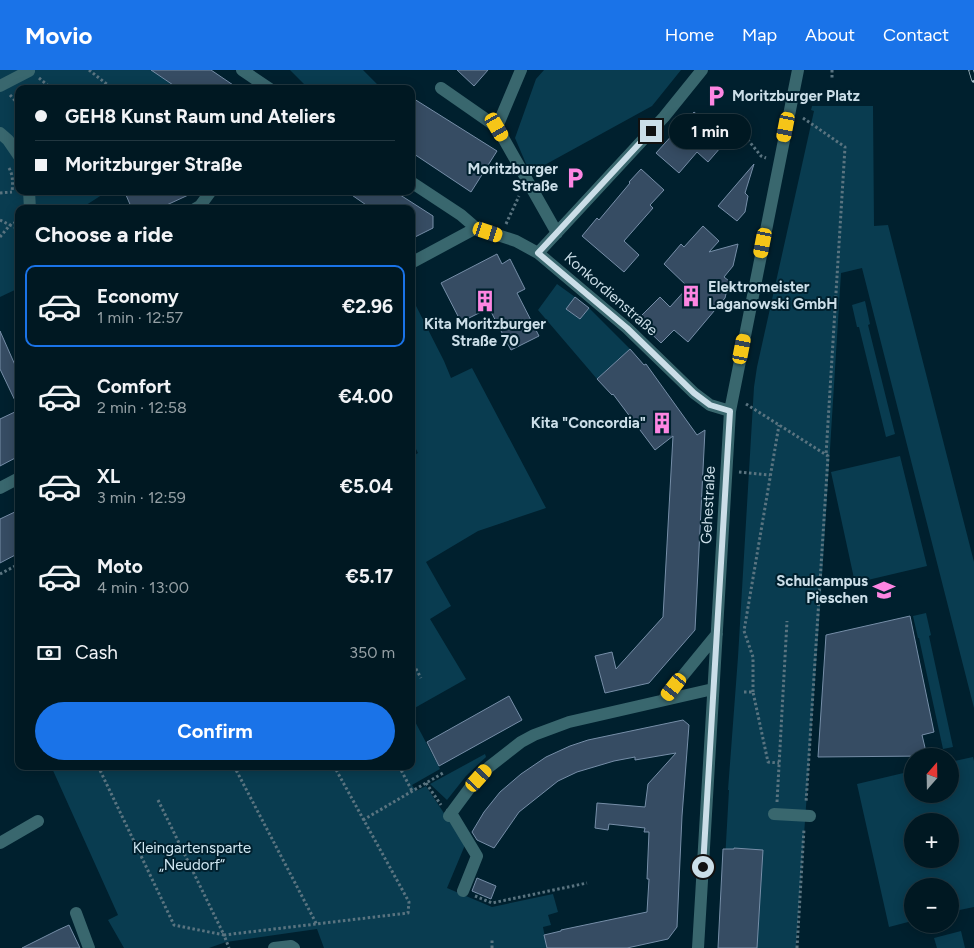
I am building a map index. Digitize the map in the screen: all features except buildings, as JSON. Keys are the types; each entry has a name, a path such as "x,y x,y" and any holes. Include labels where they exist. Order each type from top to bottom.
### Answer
{"street":[{"path":"242,70 259,74 267,85"},
{"path":"497,127 521,70"},
{"path":"538,253 664,117 702,70"},
{"name":"Gehestraße","path":"698,948 730,411 798,70"},
{"path":"0,86 29,71"},
{"path":"442,88 497,127 557,233"},
{"path":"0,133 15,150"},
{"name":"Konkordienstraße","path":"415,185 476,228 516,241 538,253 627,328 694,393 710,405 730,411"},
{"path":"199,205 208,195"},
{"path":"415,261 476,228"},
{"path":"0,488 15,480"},
{"path":"663,700 717,634"},
{"path":"463,891 477,856 450,815 489,767 521,742 569,722 713,689"},
{"path":"775,814 807,816"},
{"path":"0,843 38,821"},
{"path":"76,913 89,948"},
{"path":"274,948 291,946 294,948"}],"path":[{"path":"89,70 108,85"},
{"path":"832,70 832,80"},
{"path":"722,116 740,130 761,156 780,161"},
{"path":"797,948 807,816 828,456 826,455 845,147 809,122"},
{"path":"8,166 13,184 12,192"},
{"path":"500,236 527,180"},
{"path":"0,220 15,227"},
{"path":"0,237 10,225 15,223"},
{"path":"733,396 826,455"},
{"path":"779,425 744,631 753,657 753,692 768,762 779,763"},
{"path":"726,470 770,475"},
{"path":"0,574 15,566"},
{"path":"775,814 787,621"},
{"path":"415,667 421,678"},
{"path":"744,692 753,692"},
{"path":"100,770 174,925 224,935 408,913 409,902 336,770"},
{"path":"236,770 317,924"},
{"path":"401,770 412,791"},
{"path":"363,820 443,773"},
{"path":"426,784 450,815"},
{"path":"158,800 224,935 228,948"},
{"path":"463,891 492,903 587,884"},
{"path":"492,939 492,948"}],"green space":[{"path":"0,70 151,70 173,85 15,85 15,195 102,195 86,205 15,205 15,290 0,297"},
{"path":"290,70 363,70 377,84 376,85 305,85"},
{"path":"544,70 681,70 652,106 530,173 515,138 536,79"},
{"path":"812,106 873,106 874,226 888,225 974,562 974,708 862,268 841,273 796,948 720,948 728,790 754,387 814,111 811,110"},
{"path":"557,284 575,297 566,309 580,319 589,308 630,349 597,379 538,310"},
{"path":"865,301 870,324 868,325 895,434 886,437 852,305"},
{"path":"415,304 451,378 472,368 546,508 478,531 426,562 451,606 430,619 466,679 415,708 415,455 418,453 415,447"},
{"path":"900,456 927,566 855,583 831,472"},
{"path":"926,613 931,635 929,636 953,747 943,748 913,616"},
{"name":"Kleingartensparte „Neudorf“","path":"415,722 440,769 412,785 416,791 426,786 465,845 447,888 492,907 553,894 558,912 548,915 551,925 543,927 547,948 324,948 317,929 226,942 209,948 124,948 108,920 118,915 53,770 415,770"},
{"path":"485,754 486,757 466,776 447,800 430,784"},
{"path":"973,757 974,907 959,910 959,878 904,878 904,923 889,927 857,784 904,773 904,803 959,803 959,760"},
{"path":"961,931 965,948 937,948 934,938"}],"railway":[{"path":"971,70 974,80"}],"place":[{"name":"Moritzburger Platz","path":"716,96"},
{"name":"Moritzburger Straße","path":"575,178"},
{"name":"Elektromeister Laganowski GmbH","path":"691,296"},
{"name":"Kita Moritzburger Straße 70","path":"485,301"},
{"name":"Kita \"Concordia\"","path":"662,423"},
{"name":"Schulcampus Pieschen","path":"884,590"}],"route":[{"path":"651,131 538,253 627,328 694,393 710,405 730,411 703,867"}]}
